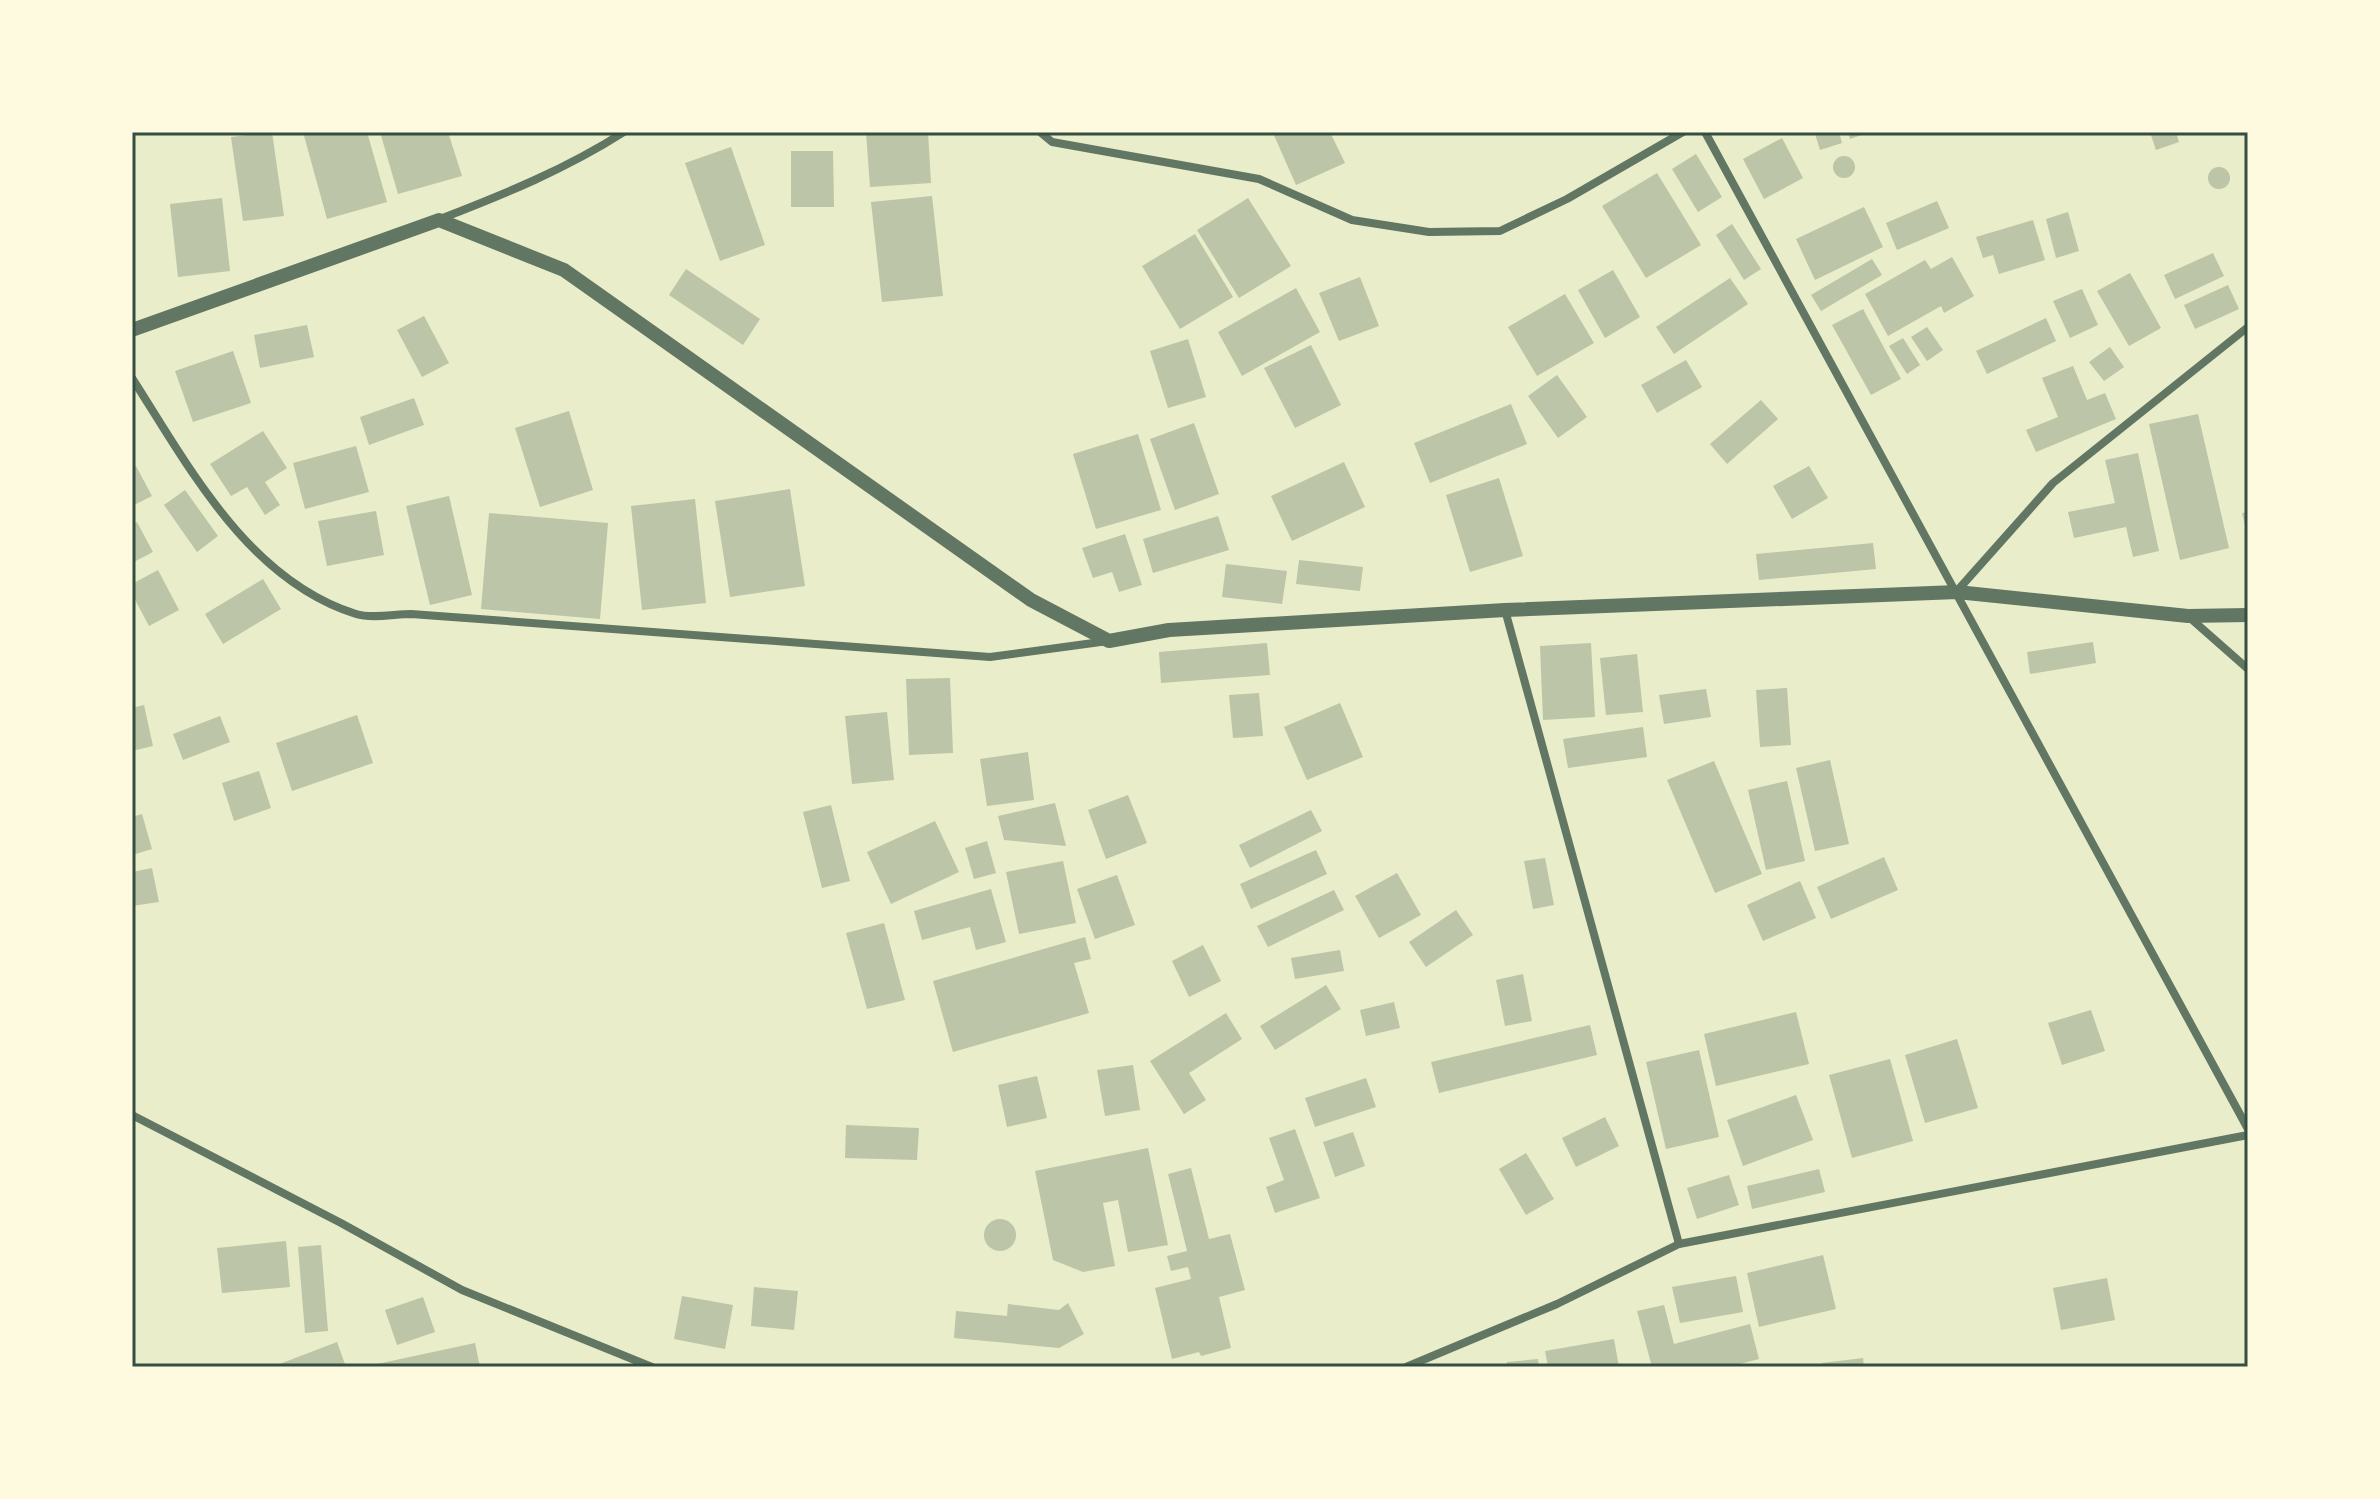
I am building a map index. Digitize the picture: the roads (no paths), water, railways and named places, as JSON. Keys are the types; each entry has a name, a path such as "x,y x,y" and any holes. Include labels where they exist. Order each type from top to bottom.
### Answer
{"street":[{"path":"132,330 528,185 582,159 624,132"},
{"path":"1040,132 1052,142 1259,179 1352,220 1429,232 1500,231 1567,199 1683,132"},
{"path":"1406,1367 1557,1304 1679,1244 2248,1132 1705,132"},
{"path":"439,220 564,270 1031,600 1109,641"},
{"path":"1957,592 2053,483 2248,327"},
{"path":"132,378 201,485 259,556 313,594 359,615 411,614 990,657 1169,630 1505,610 1957,592 2188,616 2248,615"},
{"path":"1505,610 1679,1244"},
{"path":"2188,616 2248,669"},
{"path":"132,1115 341,1223 462,1290 652,1367"}]}
